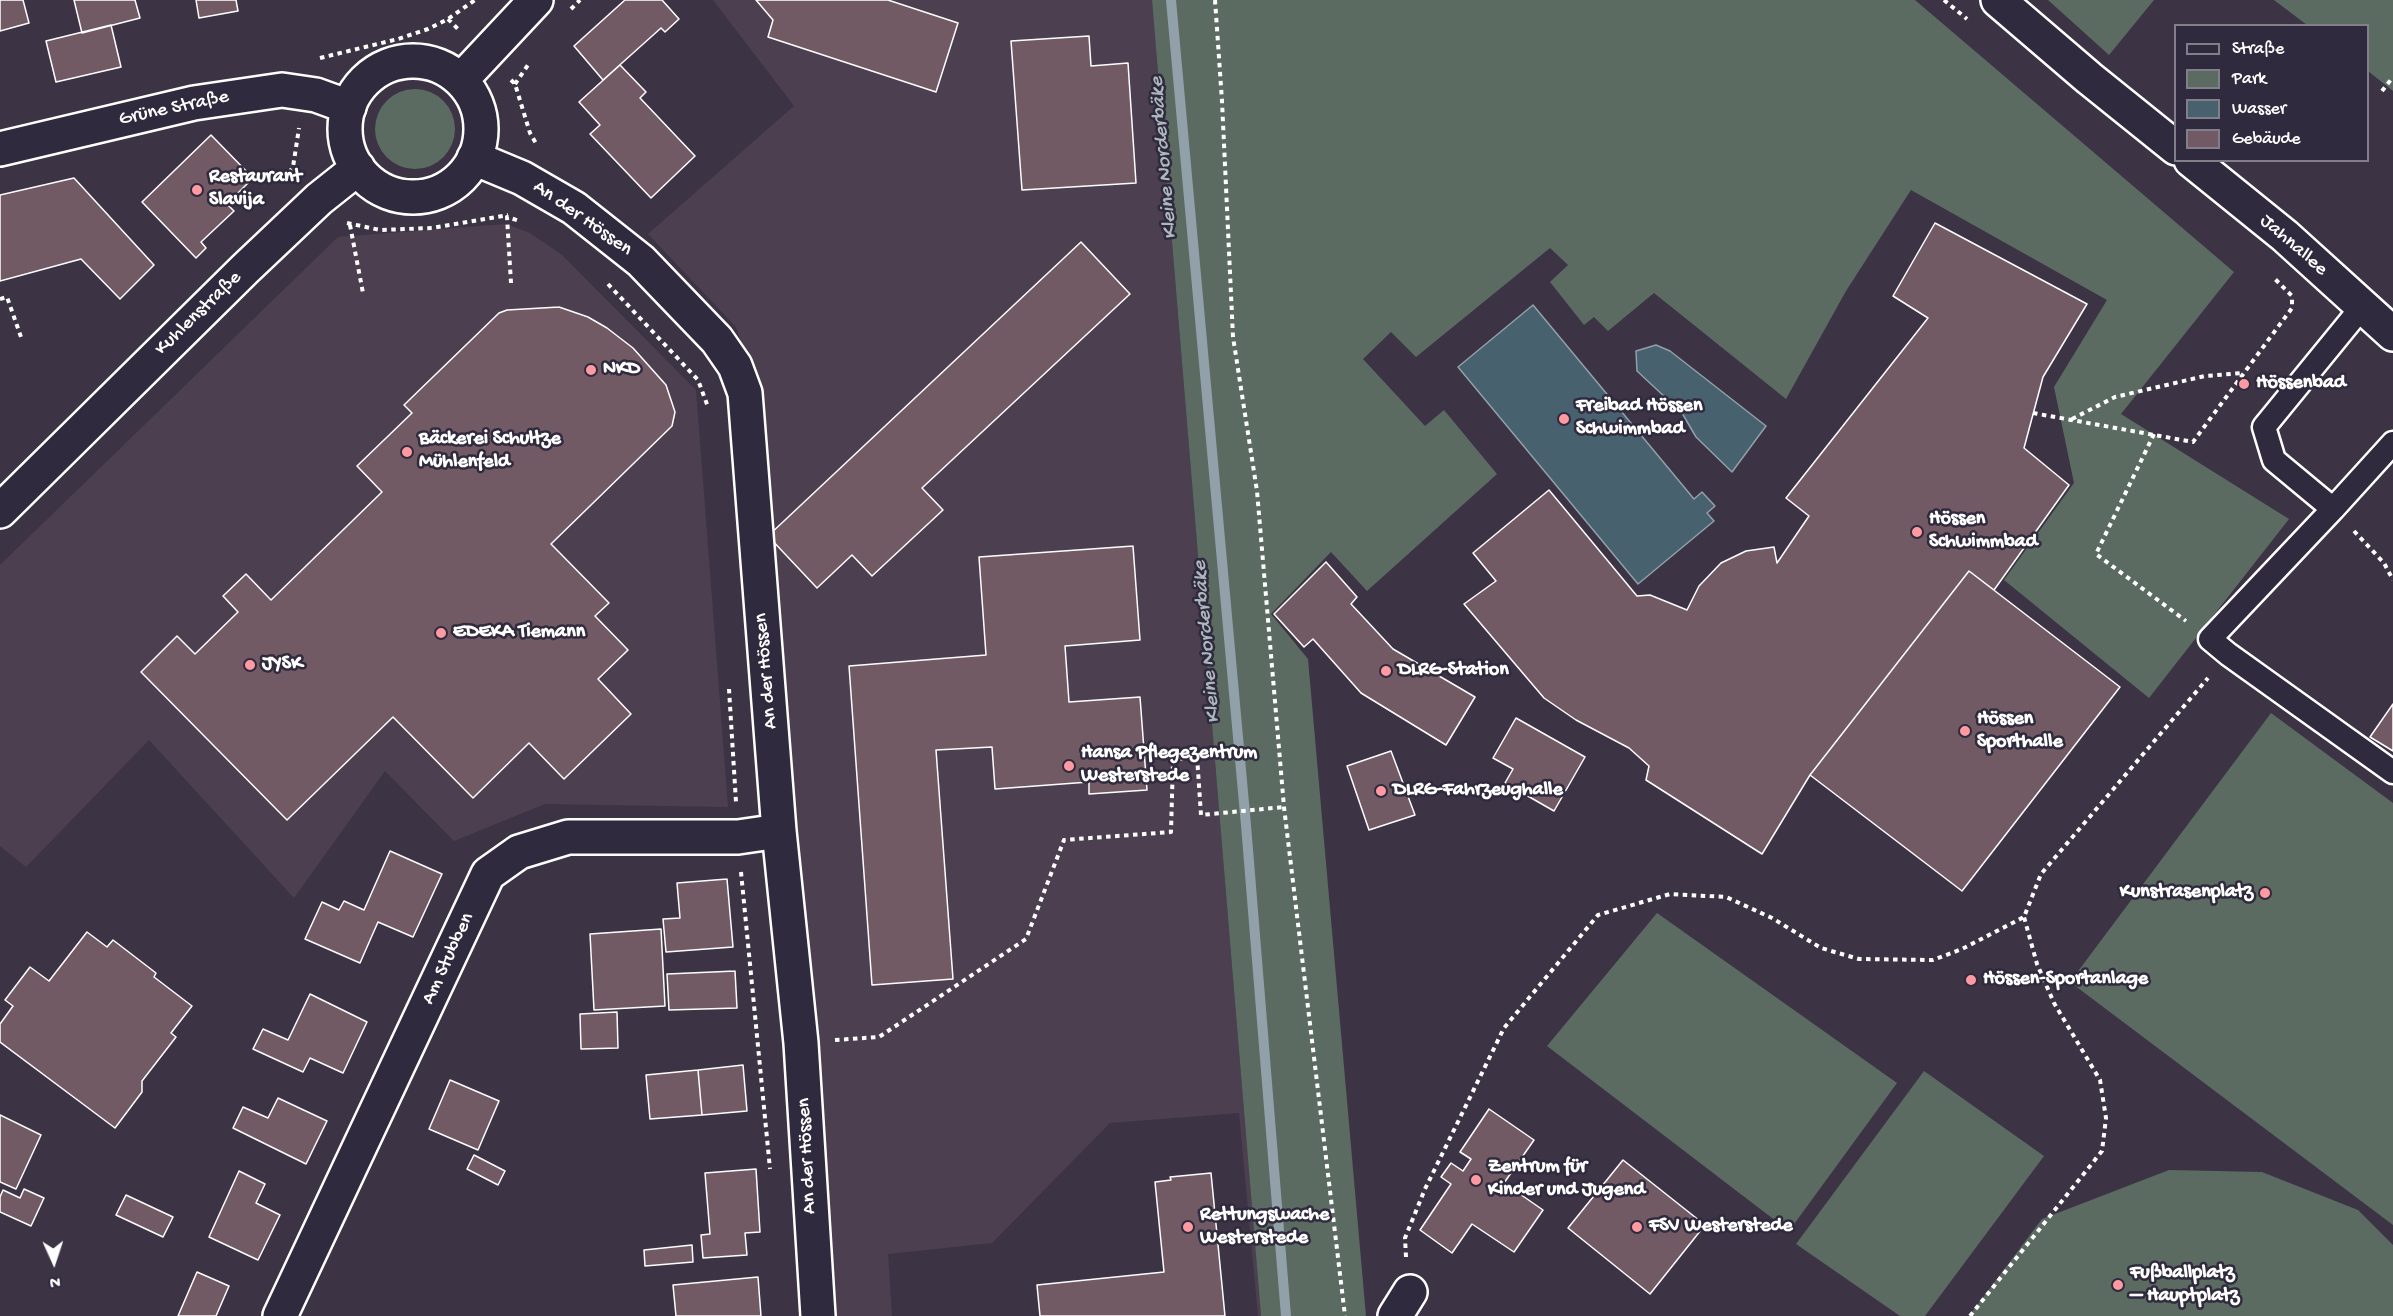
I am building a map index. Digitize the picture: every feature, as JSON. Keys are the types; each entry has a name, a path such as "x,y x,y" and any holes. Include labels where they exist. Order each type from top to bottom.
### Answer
{"street":[{"path":"461,80 536,0"},
{"path":"1998,0 2174,147"},
{"path":"407,61 427,62 445,69 461,80 471,93 478,109 480,134 474,158 465,173 452,184 436,192 419,196 401,196 370,181 358,168 350,154 346,138 345,122 357,89 371,75 388,65 407,61"},
{"name":"Grüne Straße","path":"0,149 194,103 282,90 316,95 349,107"},
{"name":"An der Hössen","path":"474,158 522,178 574,208 641,261 717,340 735,366 745,393 779,831 801,1042 818,1316"},
{"name":"Jahnallee","path":"2193,162 2284,236 2393,334"},
{"name":"Kuhlenstraße","path":"0,511 245,269 320,199 358,168"},
{"name":"Am Stubben","path":"280,1316 488,874 519,852 568,837 738,837 779,831"}],"lane":[{"path":"2333,509 2274,460 2264,427 2362,307"},
{"path":"2393,443 2210,639 2393,771"}],"path":[{"path":"330,56 398,39 428,28 448,19 475,0"},
{"path":"1215,0 1233,337 1257,491 1284,807 1345,1316"},
{"path":"1944,0 1971,22"},
{"path":"2382,91 2393,77"},
{"path":"511,283 507,217 527,223"},
{"path":"350,225 363,293"},
{"path":"2033,413 2193,442 2292,308 2292,296 2270,274"},
{"path":"602,277 698,380 711,414"},
{"path":"0,299 7,297 21,338"},
{"path":"2072,419 2115,397 2205,376 2244,373"},
{"path":"2154,434 2096,554 2210,639"},
{"path":"2333,509 2384,563 2393,580"},
{"path":"1970,1316 2102,1151 2106,1118 2100,1080 2054,1003 2037,964 2024,917 2041,874 2228,654"},
{"path":"729,682 738,837 771,1176"},
{"path":"801,1042 879,1037 1026,939 1064,840 1172,832 1173,760 1197,756 1202,815 1284,807"},
{"path":"1403,1304 1405,1238 1425,1189 1504,1028 1598,915 1670,894 1726,897 1772,918 1821,948 1859,959 1905,961 1933,960 1962,949 2024,917"}],"shaded area":[{"path":"713,0 1152,0 1261,1316 1258,1316 1239,1113 1110,1123 992,1243 888,1254 892,1316 829,1316 757,389 736,327 648,234 794,106"},
{"path":"506,224 530,233 562,255 696,390 728,807 545,804 454,841 385,771 294,898 149,740 26,867 0,846 0,565 338,237"}],"green space":[{"path":"1152,0 1915,0 2234,272 2121,414 2289,519 2149,698 2004,580 2074,483 2054,387 2107,300 1911,190 1846,291 1786,399 1654,293 1608,331 1594,317 1584,325 1550,282 1568,265 1550,248 1416,357 1391,332 1363,359 1425,426 1444,410 1497,474 1367,591 1331,552 1271,614 1308,659 1366,1316 1261,1316"},
{"path":"2048,0 2154,0 2109,55"},
{"path":"2274,0 2393,0 2393,91 2369,72 2369,24 2306,24"},
{"path":"407,89 423,89 437,96 448,107 455,121 452,144 437,162 423,169 407,169 393,162 382,151 375,137 375,121 382,107 393,96"},
{"name":"Kunstrasenplatz","path":"2271,713 2393,803 2393,1225 2070,982"},
{"path":"1657,913 1897,1083 1789,1231 1547,1046"},
{"path":"1924,1071 2044,1156 1925,1316 1900,1316 1796,1244"},
{"path":"2169,1170 2262,1172 2358,1210 2393,1245 2393,1316 1969,1316 2042,1219"}],"water":[{"name":"Freibad Hössen Schwimmbad","path":"1533,305 1694,499 1702,492 1715,506 1707,513 1714,521 1638,584 1458,367"},
{"path":"1656,345 1670,351 1766,426 1732,472 1696,437 1682,413 1637,371 1636,351"}],"building":[{"path":"0,0 23,0 29,23 0,31"},
{"path":"74,0 135,0 140,18 82,33"},
{"path":"196,0 236,0 238,11 199,18"},
{"path":"625,0 662,0 679,19 665,32 661,28 603,80 574,46"},
{"path":"756,0 888,0 958,23 936,92 768,37 773,20"},
{"path":"111,25 121,67 56,82 46,41"},
{"path":"1089,36 1091,66 1128,63 1136,183 1022,190 1011,41"},
{"path":"620,65 646,92 640,98 695,156 651,198 590,134 600,125 579,102"},
{"name":"Restaurant Slavija","path":"211,135 253,178 227,204 234,211 201,242 206,248 196,258 142,202"},
{"path":"74,178 154,265 120,299 81,259 0,281 0,195"},
{"name":"Hössen Schwimmbad","path":"1935,223 2087,304 2043,377 2024,448 2069,485 1994,590 1969,571 1810,775 1762,854 1646,780 1649,766 1629,748 1576,720 1544,698 1464,604 1496,581 1473,553 1549,490 1637,596 1650,595 1687,610 1699,586 1721,563 1746,551 1774,547 1777,563 1809,516 1786,498 1928,318 1893,296"},
{"path":"1081,242 1130,294 922,488 943,510 872,576 852,555 817,588 768,536"},
{"path":"559,307 588,317 633,348 666,385 675,412 672,426 551,544 609,603 595,616 628,650 598,679 631,714 564,779 529,743 473,798 393,717 287,820 141,672 177,636 195,654 238,612 223,596 246,574 271,600 382,492 357,466 412,413 404,405 499,313 507,310"},
{"name":"Hansa Pflegezentrum Westerstede","path":"1133,546 1140,640 1065,646 1069,702 1140,697 1147,790 1089,794 1089,782 995,789 992,747 936,750 953,979 872,985 849,666 986,655 979,557"},
{"name":"DLRG-Station","path":"1326,562 1357,597 1351,604 1393,649 1475,697 1446,745 1361,693 1313,639 1304,647 1274,614"},
{"name":"Hössen Sporthalle","path":"1969,571 2120,687 1962,891 1810,775"},
{"path":"2393,704 2393,751 2370,737"},
{"path":"1516,718 1585,757 1554,811 1505,783 1513,769 1493,758"},
{"name":"DLRG-Fahrzeughalle","path":"1391,751 1415,815 1369,830 1347,766"},
{"path":"390,851 442,874 413,937 378,922 360,963 305,939 322,902 339,910 344,901 364,910"},
{"path":"727,879 733,947 666,952 663,919 680,918 677,883"},
{"path":"661,929 665,1006 594,1010 590,934"},
{"path":"87,932 107,947 113,940 156,973 154,977 192,1006 171,1033 176,1037 142,1081 142,1092 115,1128 0,1042 0,1024 13,1006 5,1000 30,967 49,981"},
{"path":"735,971 737,1008 669,1010 667,974"},
{"path":"310,994 367,1022 343,1073 310,1058 303,1072 253,1049 263,1029 288,1040"},
{"path":"617,1012 618,1048 581,1049 580,1014"},
{"path":"743,1065 747,1111 702,1115 698,1070"},
{"path":"698,1070 702,1115 650,1119 646,1075"},
{"path":"450,1080 499,1101 478,1150 429,1129"},
{"path":"278,1098 327,1121 306,1164 233,1128 243,1107 268,1118"},
{"name":"Zentrum für Kinder und Jugend","path":"1489,1109 1534,1140 1504,1183 1543,1210 1514,1252 1472,1224 1452,1253 1420,1230 1451,1184 1441,1177 1451,1163 1463,1171 1471,1159 1460,1152"},
{"path":"0,1115 41,1135 16,1189 0,1182"},
{"path":"474,1155 505,1171 498,1185 467,1169"},
{"name":"FSV Westerstede","path":"1623,1160 1705,1225 1650,1294 1568,1228"},
{"path":"756,1169 760,1232 745,1233 747,1255 703,1258 701,1235 710,1234 705,1173"},
{"path":"239,1171 265,1184 256,1203 280,1215 258,1260 209,1237"},
{"name":"Rettungswache Westerstede","path":"1211,1173 1225,1316 1040,1316 1037,1285 1164,1272 1155,1182 1171,1180 1170,1177"},
{"path":"24,1189 44,1198 31,1226 0,1212 0,1197 3,1190 20,1198"},
{"path":"126,1195 173,1217 163,1237 116,1215"},
{"path":"692,1245 693,1262 645,1266 644,1250"},
{"path":"197,1272 229,1286 216,1316 178,1316"},
{"path":"758,1277 761,1316 676,1316 673,1285"}],"waterway":[{"name":"Kleine Norderbäke","path":"1171,0 1246,825 1286,1316"}],"place":[{"name":"Restaurant Slavija","path":"197,190"},
{"name":"NKD","path":"591,370"},
{"name":"Hössenbad","path":"2244,384"},
{"name":"Freibad Hössen Schwimmbad","path":"1564,419"},
{"name":"Bäckerei Schultze Mühlenfeld","path":"407,452"},
{"name":"Hössen Schwimmbad","path":"1917,532"},
{"name":"EDEKA Tiemann","path":"441,633"},
{"name":"JYSK","path":"250,665"},
{"name":"DLRG-Station","path":"1386,671"},
{"name":"Hössen Sporthalle","path":"1965,731"},
{"name":"Hansa Pflegezentrum Westerstede","path":"1069,766"},
{"name":"DLRG-Fahrzeughalle","path":"1381,791"},
{"name":"Kunstrasenplatz","path":"2265,893"},
{"name":"Hössen-Sportanlage","path":"1971,980"},
{"name":"Zentrum für Kinder und Jugend","path":"1476,1180"},
{"name":"Rettungswache Westerstede","path":"1188,1227"},
{"name":"FSV Westerstede","path":"1637,1227"},
{"name":"Fußballplatz – Hauptplatz","path":"2118,1285"}]}
